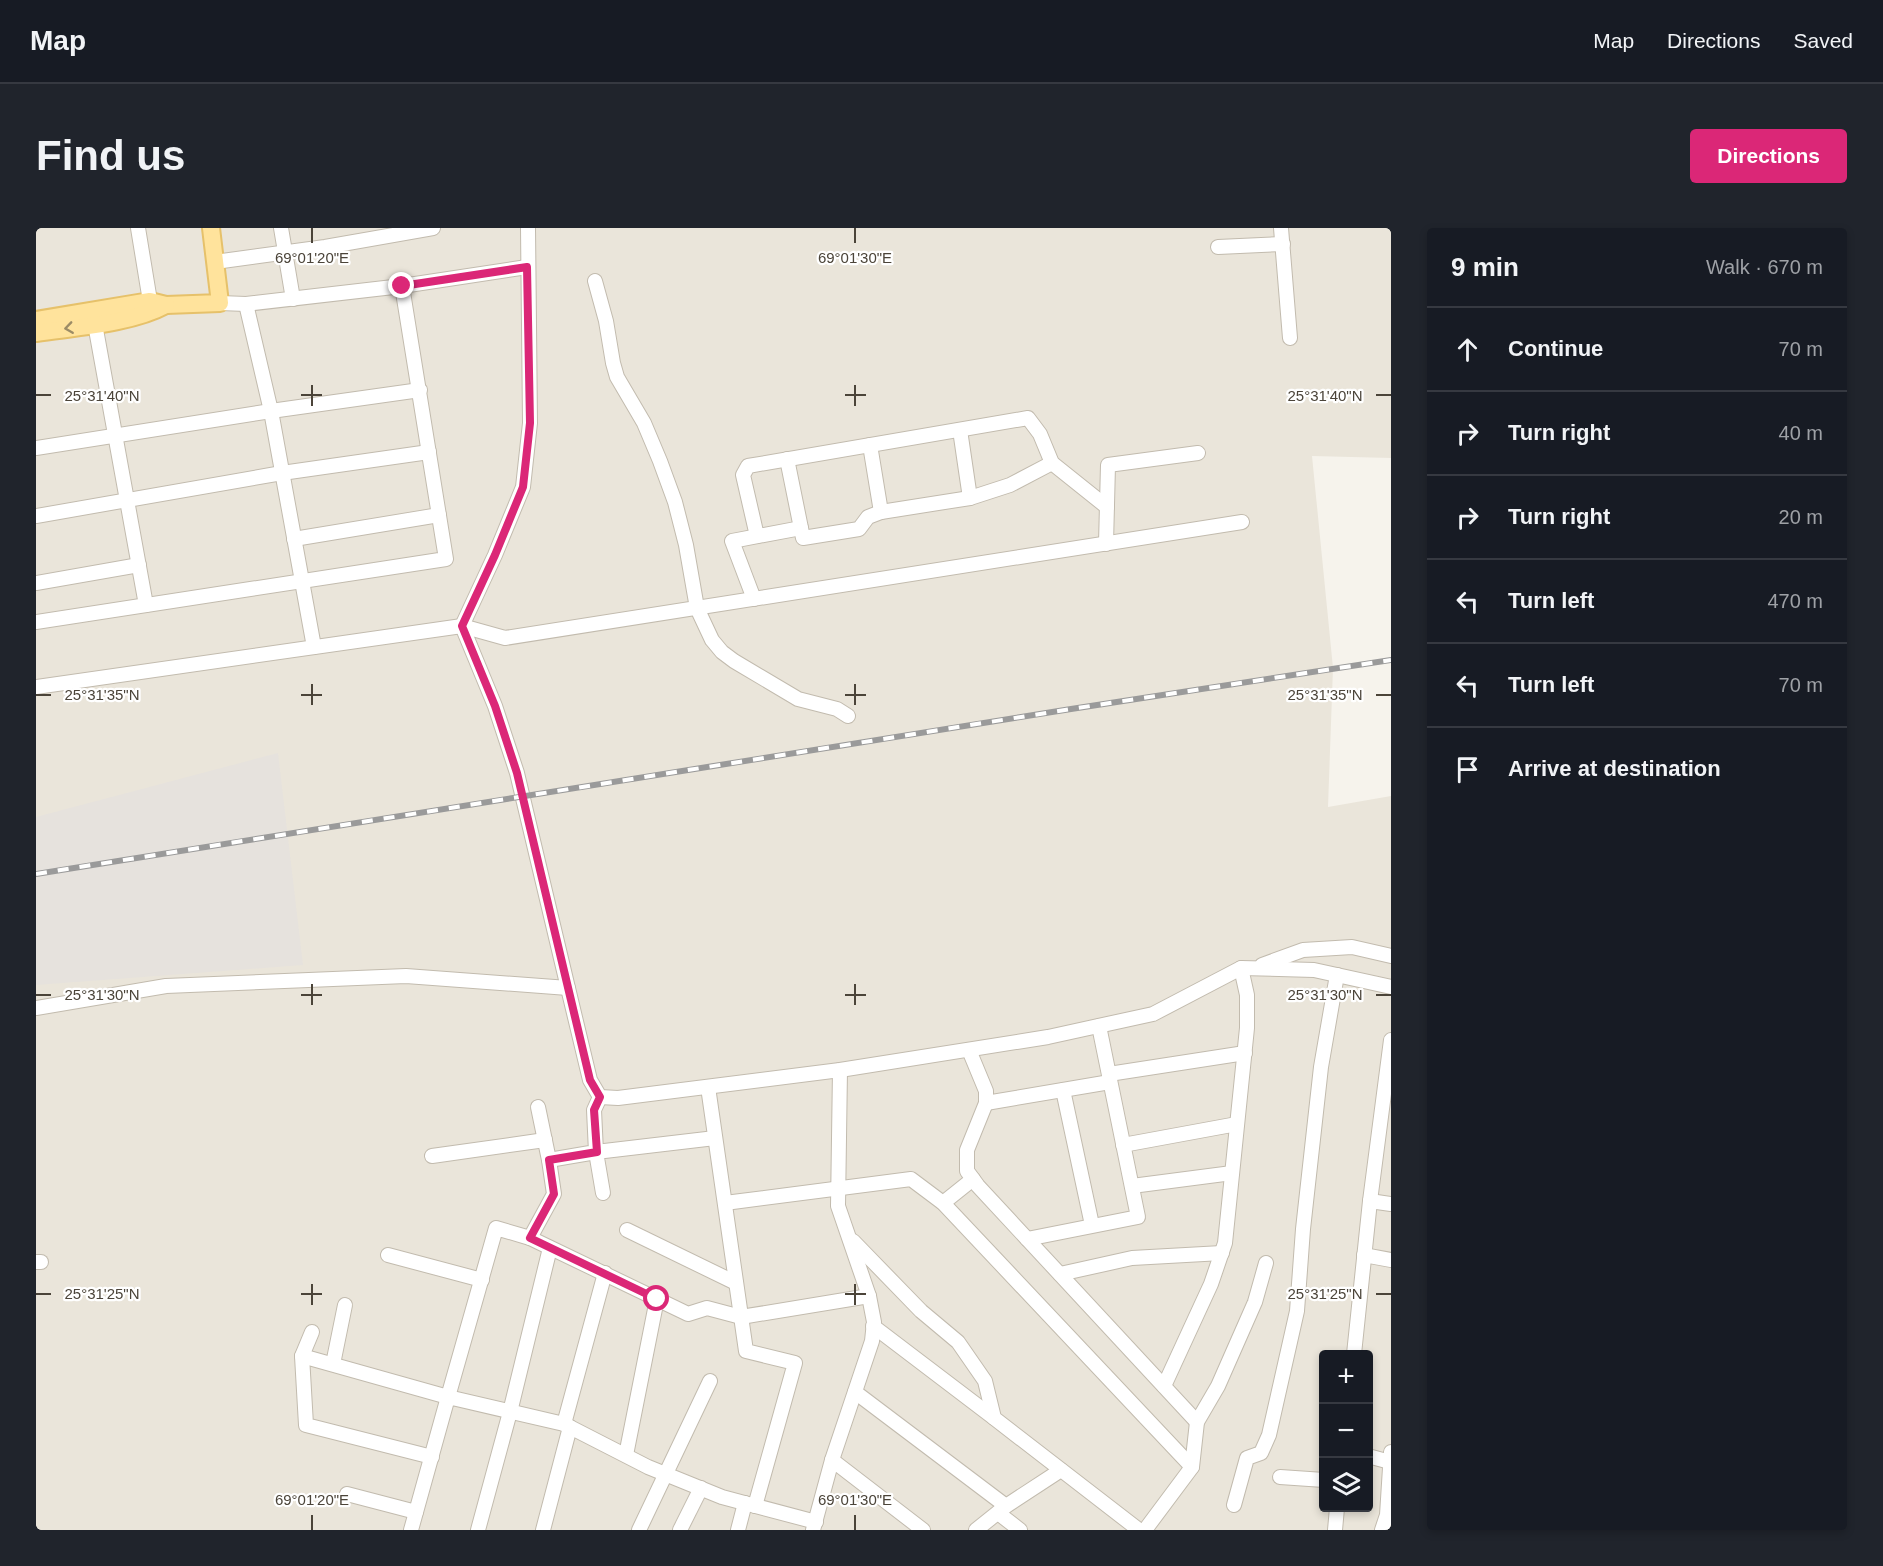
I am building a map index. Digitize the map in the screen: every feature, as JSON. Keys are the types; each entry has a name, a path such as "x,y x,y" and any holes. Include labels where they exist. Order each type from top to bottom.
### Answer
{"main road":[{"path":"36,320 158,303 220,303 211,228"},
{"path":"36,333 152,313 158,303"}],"street":[{"path":"138,228 158,303"},
{"path":"281,228 293,299"},
{"path":"215,262 434,228"},
{"path":"528,228 530,423 523,487 462,626 495,706 517,773 590,1080 600,1097"},
{"path":"1281,228 1290,338"},
{"path":"1218,247 1283,244"},
{"path":"220,303 246,304 293,299 402,286 527,267"},
{"path":"595,281 617,377 644,423 675,501 704,627 722,652 798,699 837,709 848,716"},
{"path":"36,622 446,559 402,286"},
{"path":"246,304 271,411 314,647"},
{"path":"95,324 146,605"},
{"path":"36,448 420,390"},
{"path":"757,536 743,475 748,466 1028,418 1040,434 1052,463 1107,507"},
{"path":"960,430 970,498"},
{"path":"870,446 881,512"},
{"path":"36,516 282,474 429,452"},
{"path":"1106,544 1108,465 1198,453"},
{"path":"787,459 802,538 859,529 868,517 881,512 970,498 1010,485 1052,463"},
{"path":"294,539 439,515"},
{"path":"36,687 462,626 505,638 1242,522"},
{"path":"754,599 732,541 801,528"},
{"path":"36,583 139,565"},
{"path":"600,1097 618,1098 840,1070 1048,1037 1153,1014 1248,967 1303,950 1352,947 1391,956"},
{"path":"1248,967 1314,970 1391,987"},
{"path":"1164,1386 1211,1284 1225,1243 1245,1053 1248,967"},
{"path":"1234,1505 1247,1458 1261,1453 1269,1435 1297,1311 1303,1229 1321,1067 1338,975"},
{"path":"36,1008 166,986 406,976 568,988"},
{"path":"1027,1239 1138,1218 1099,1026"},
{"path":"1354,1350 1370,1201 1391,1040"},
{"path":"969,1050 986,1091 986,1103 967,1150 967,1171 1197,1422"},
{"path":"986,1103 1063,1090 1109,1078 1245,1053"},
{"path":"302,1356 448,1397 567,1426 666,1474 722,1497 815,1526 832,1460 872,1341 873,1326 869,1296 838,1206 840,1070"},
{"path":"708,1087 746,1351 795,1364 750,1504 738,1530"},
{"path":"1063,1090 1092,1225"},
{"path":"600,1097 594,1110 603,1193"},
{"path":"530,1238 554,1194 538,1107"},
{"path":"1124,1145 1237,1124"},
{"path":"549,1160 716,1138"},
{"path":"432,1156 545,1140"},
{"path":"1132,1186 1232,1173"},
{"path":"725,1203 911,1179 943,1203 1192,1467"},
{"path":"943,1203 973,1179"},
{"path":"1370,1201 1391,1204"},
{"path":"411,1530 496,1228 530,1238 688,1314 707,1308 741,1317 869,1296"},
{"path":"627,1230 736,1283"},
{"path":"849,1237 921,1311 958,1342 985,1380 994,1418"},
{"path":"477,1530 510,1412 550,1248"},
{"path":"1060,1274 1132,1258 1222,1253"},
{"path":"1364,1255 1391,1260"},
{"path":"387,1256 482,1280"},
{"path":"1145,1530 1192,1467 1197,1422 1218,1386 1250,1312 1266,1263"},
{"path":"543,1530 605,1273"},
{"path":"626,1455 657,1299"},
{"path":"333,1364 345,1305"},
{"path":"873,1326 1140,1530"},
{"path":"312,1332 302,1356 306,1425 432,1457"},
{"path":"639,1530 710,1381"},
{"path":"855,1392 1002,1509 1020,1530"},
{"path":"1382,1530 1387,1515 1391,1452"},
{"path":"1372,1458 1390,1467"},
{"path":"832,1460 923,1530"},
{"path":"976,1530 1002,1509 1061,1470"},
{"path":"1280,1477 1319,1480"},
{"path":"680,1530 701,1488"},
{"path":"347,1494 416,1512"},
{"path":"1335,1530 1337,1512"}],"shaded area":[{"path":"36,228 1391,228 1391,458 1312,456 1333,668 1328,807 1391,796 1391,1530 36,1530"},
{"path":"278,753 303,965 36,985 36,817"}],"railway":[{"path":"36,874 1391,660"}],"route":[{"path":"402,286 527,267 530,423 523,487 518,503 462,626 495,706 517,773 590,1080 600,1097 594,1110 597,1152 549,1160 554,1194 530,1238 657,1299"}]}
